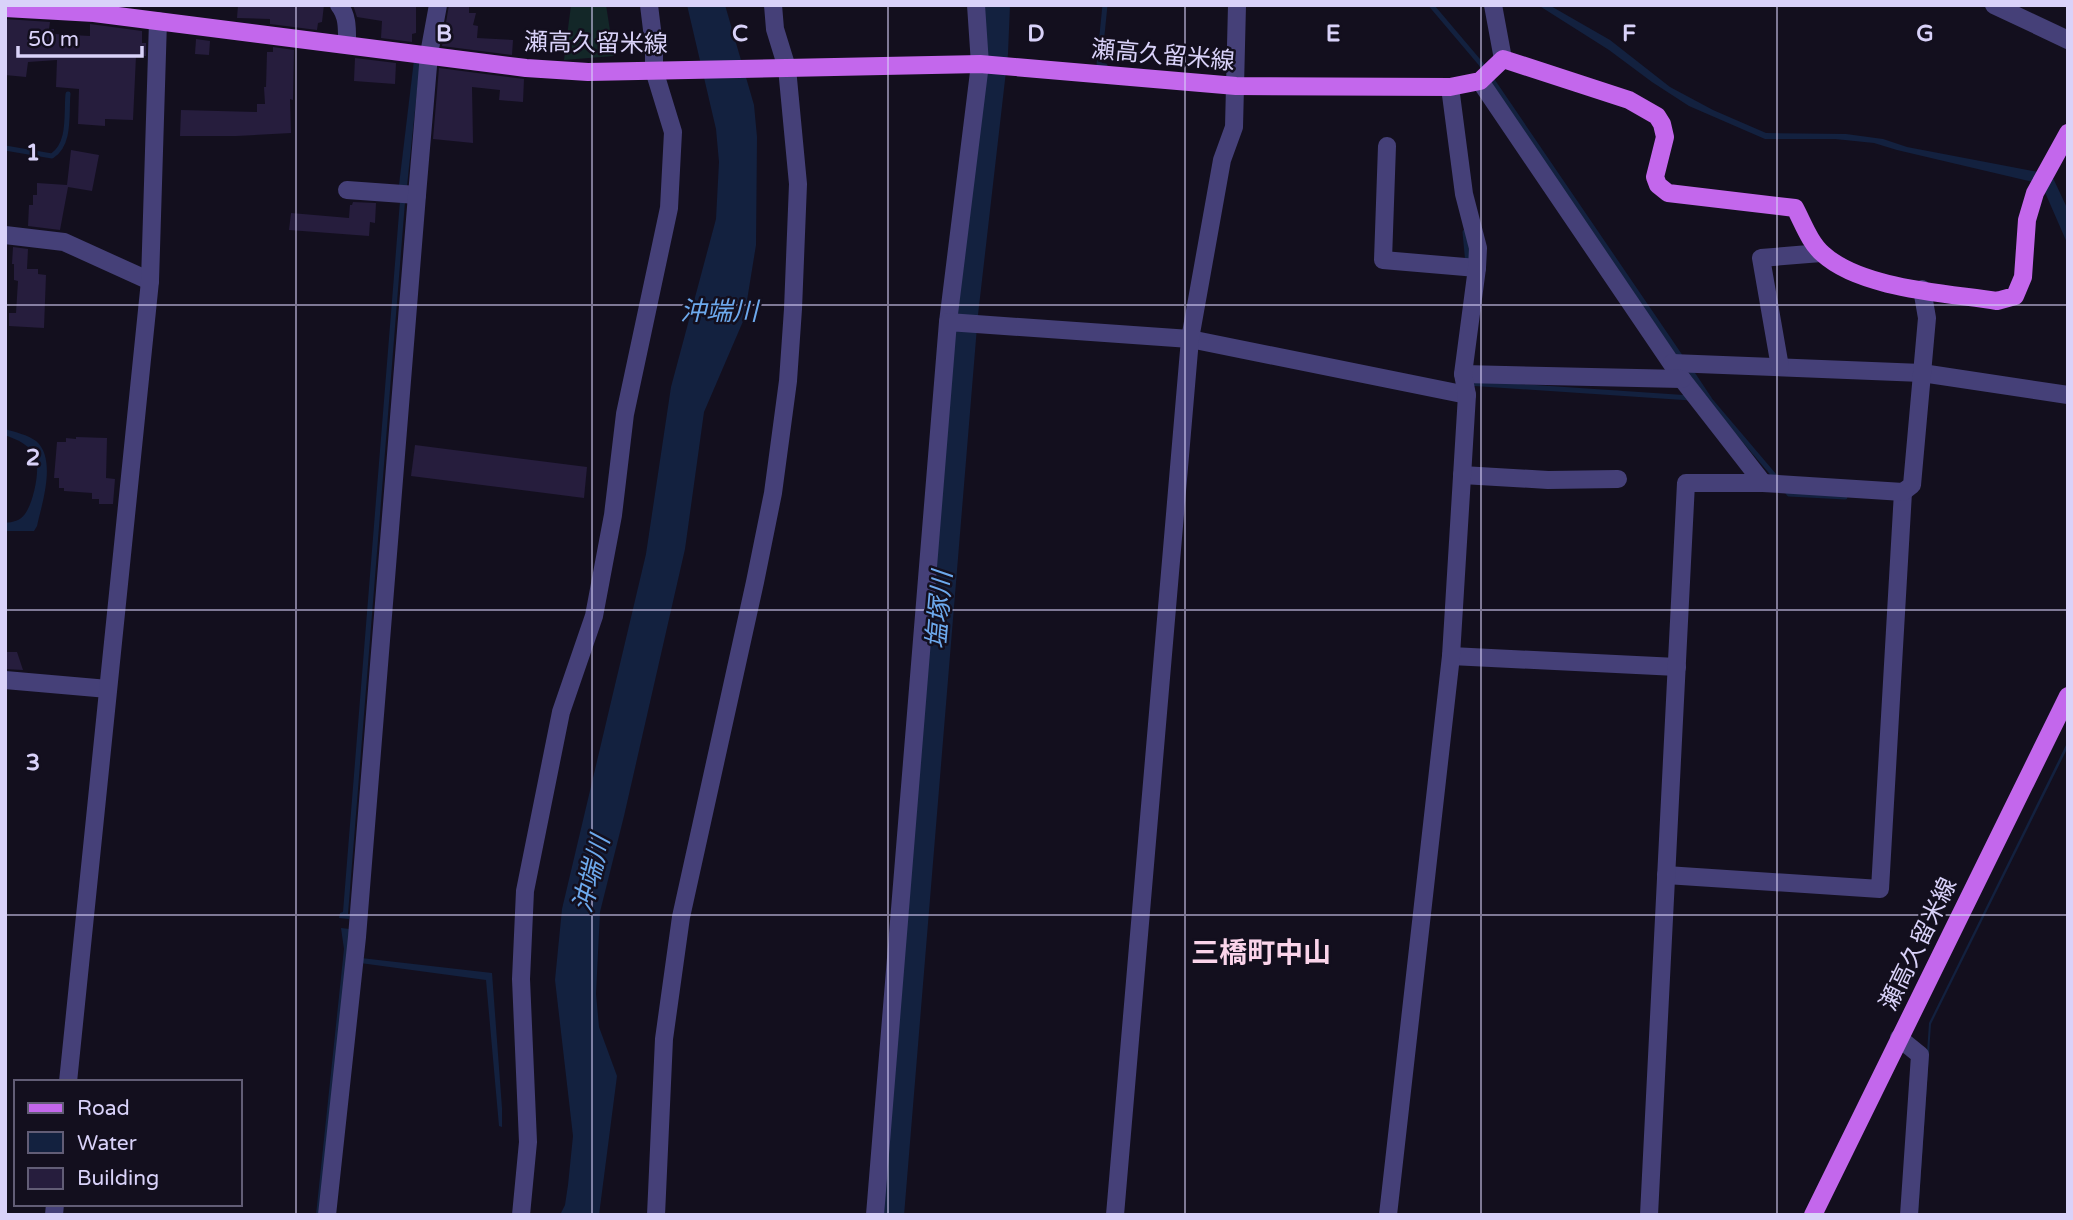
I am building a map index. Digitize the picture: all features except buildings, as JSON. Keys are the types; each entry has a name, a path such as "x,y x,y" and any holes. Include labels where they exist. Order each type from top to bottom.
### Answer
{"main road":[{"name":"瀬高久留米線","path":"5,8 28,7 94,13 526,68 588,72 980,64 1236,86 1450,87 1490,71 1629,100 1657,116 1665,137 1655,177 1658,185 1668,193 1796,208 1806,231 1821,253 1838,266 1880,282 1997,301 2015,296 2024,277 2027,220 2035,192 2068,133"},
{"name":"瀬高久留米線","path":"1813,1215 2068,696"}],"street":[{"path":"339,5 346,19 347,44"},
{"path":"327,1215 358,923 429,54 438,5"},
{"path":"521,1215 528,1142 521,979 525,891 561,712 594,615 613,515 625,414 669,208 673,132 654,46 649,5"},
{"path":"656,1215 664,1039 681,917 755,582 772,493 788,381 797,184 773,5"},
{"path":"875,1215 948,322 980,64 976,5"},
{"path":"1115,1215 1190,339 1222,160 1234,127 1237,5"},
{"path":"1493,5 1490,71 1682,379 1763,483"},
{"path":"1994,5 2068,40"},
{"path":"68,1080 150,281 158,21"},
{"path":"1388,1215 1451,656 1467,395 1463,374 1477,268 1478,248 1464,194 1450,87"},
{"path":"1387,146 1383,260 1477,268"},
{"path":"347,190 417,195"},
{"path":"5,235 64,243 150,281"},
{"path":"1780,368 1761,258 1821,253"},
{"path":"1649,1215 1686,483 1763,483 1903,492 1912,485 1927,318 1922,289"},
{"path":"948,322 1190,339 1467,395"},
{"path":"1672,363 1922,373 2068,395"},
{"path":"1463,374 1682,379"},
{"path":"1462,475 1548,480 1618,479"},
{"path":"1666,875 1880,889 1903,492"},
{"path":"1451,656 1677,667"},
{"path":"5,680 108,689"},
{"path":"1899,1038 1920,1055 1909,1215"}],"green space":[{"path":"571,5 606,5 614,56 564,60"}],"water":[{"name":"沖端川","path":"687,5 725,5 754,105 757,137 756,245 744,319 704,412 685,549 600,912 596,994 599,1027 617,1076 599,1215 560,1215 565,1205 573,1136 555,980 562,909 646,554 671,387 716,219 719,162 716,129"},
{"path":"1538,5 1549,5 1610,40 1670,87 1713,110 1766,133 1846,134 1883,139 1907,147 2038,172 2053,178 2068,210 2068,245 2044,190 2033,182 1874,143 1835,139 1765,139 1689,106"},
{"path":"414,60 420,63 407,186 399,185"},
{"path":"400,201 405,202 349,919 339,918 343,912"},
{"path":"5,429 36,441 46,459 44,494 34,531 5,531 5,523 19,520 28,509 37,472 36,459 31,450 5,435"},
{"path":"2068,741 2068,747 1931,1024 1916,1215 1929,1023"},
{"path":"341,928 350,929 319,1215 316,1215 344,949"},
{"path":"361,958 492,973 502,1127 499,1126 486,980 360,963"}],"waterway":[{"name":"塩塚川","path":"889,1215 963,314 993,53 995,5"},
{"path":"1105,5 1099,65 1105,66"},
{"path":"1431,5 1481,64 1682,359"},
{"path":"5,148 52,156 58,151 65,136 68,94"},
{"path":"1465,232 1468,264"},
{"path":"1688,367 1710,400 1778,480"},
{"path":"1467,383 1691,398"},
{"path":"1786,490 1789,494 1845,497"}],"district":[{"name":"三橋町中山","path":"1261,952"}]}
